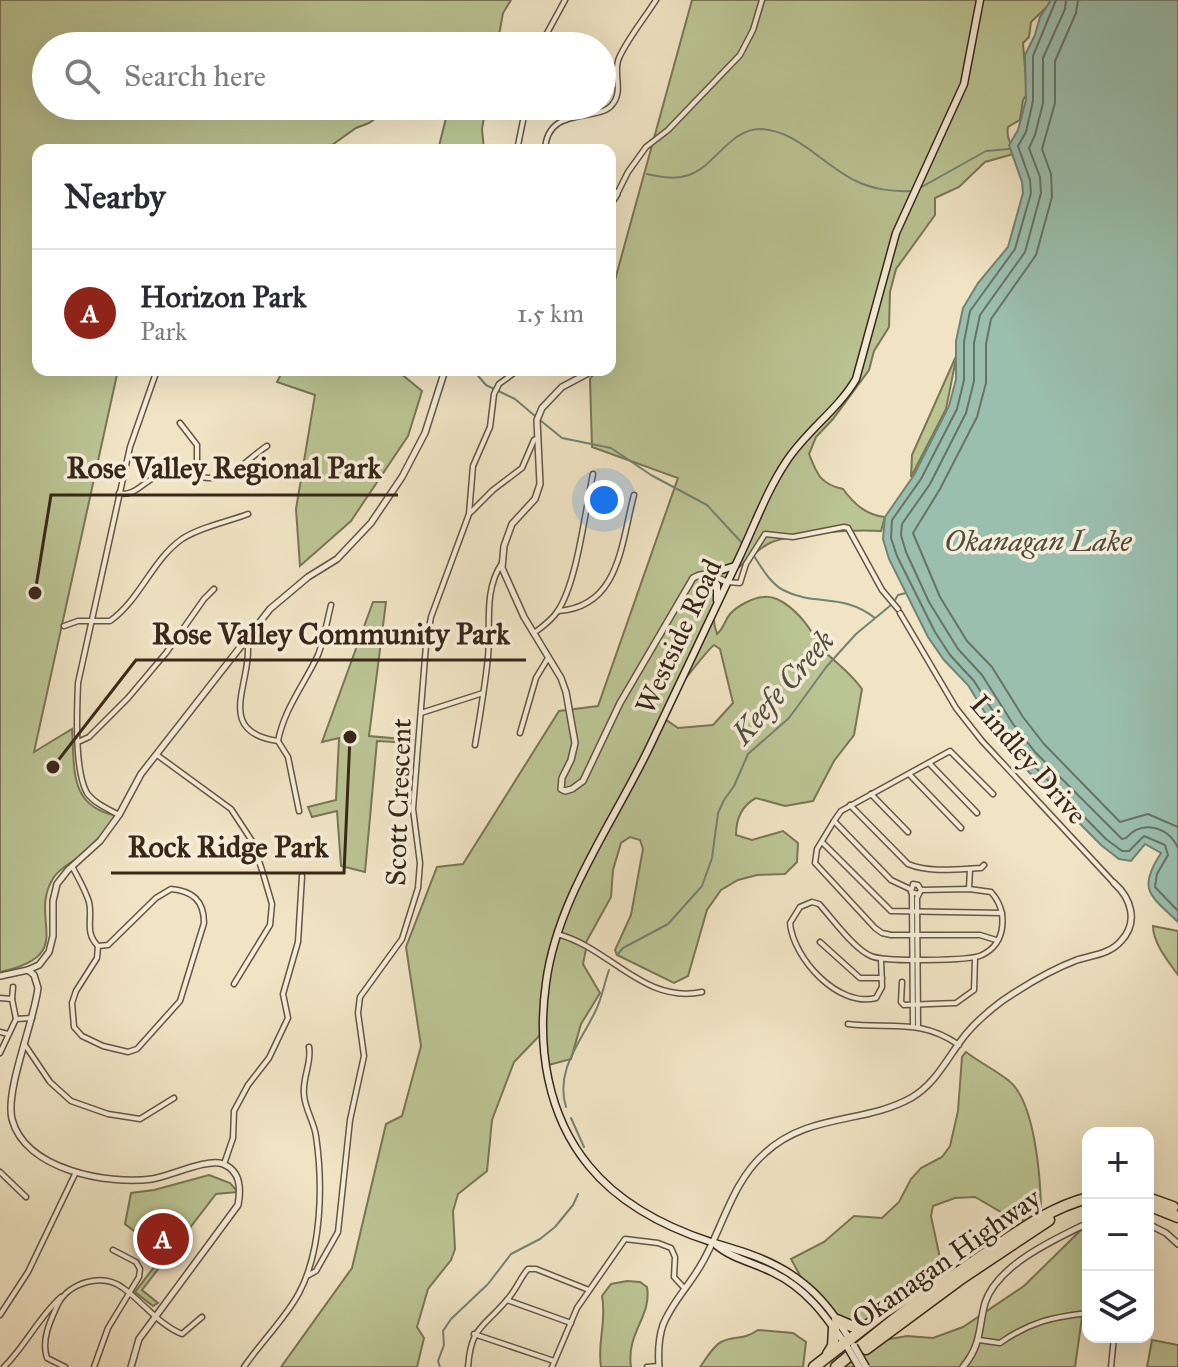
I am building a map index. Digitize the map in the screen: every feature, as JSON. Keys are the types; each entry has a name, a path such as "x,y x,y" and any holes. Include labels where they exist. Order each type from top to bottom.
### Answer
{"highway":[{"name":"Okanagan Highway","path":"845,1367 900,1322 1052,1211 1085,1199"},
{"path":"1151,1199 1178,1209"},
{"name":"Okanagan Highway","path":"836,1367 886,1324 1026,1231 1082,1206"},
{"path":"1154,1207 1178,1217"},
{"path":"814,1367 930,1282 1026,1231"},
{"path":"857,1367 1026,1231"},
{"path":"824,1359 833,1346 835,1324 865,1327"}],"main road":[{"name":"Westside Road","path":"866,1367 810,1289 792,1274 728,1245 713,1243 648,1215 624,1200 588,1165 564,1127 551,1089 543,1033 546,981 557,934 567,910 641,765 767,496 786,461 844,397 856,379 896,233 964,84 980,0"},
{"path":"716,607 717,585 709,574 735,566"},
{"name":"Westside Road","path":"849,1344 857,1367"}],"street":[{"path":"548,32 565,0"},
{"path":"616,95 619,89 618,59 656,0"},
{"path":"617,194 646,147 668,130 740,55 753,30 762,0"},
{"path":"518,144 523,120"},
{"path":"546,144 563,120"},
{"path":"119,815 89,795 83,784 78,742 78,683 119,493 136,427 155,376"},
{"path":"0,976 39,965 49,952 53,936 54,891 72,866 100,841 119,815 141,774 270,609 308,577 337,559 371,523 402,477 425,433 443,376"},
{"name":"Scott Crescent","path":"307,1276 316,1271 336,1241 338,1232 350,1120 364,1056 358,1004 364,990 402,939 418,888 420,863 413,809 431,617 469,514 473,466 490,427 494,394 499,384 510,376"},
{"path":"583,376 562,387 542,408 537,420 540,484 535,499 512,524 504,546 502,568 512,593 561,678 574,732 571,760 560,786 565,791 583,781 620,703 693,578 709,574 727,582"},
{"path":"180,423 197,445 197,475"},
{"path":"469,514 522,468 534,440 538,438"},
{"path":"119,493 135,492 161,474 215,479 228,475 267,446"},
{"path":"534,633 558,611 570,579 593,474"},
{"path":"558,611 574,610 585,604 609,582 619,559 634,495"},
{"path":"64,626 78,621 110,621 117,617 185,537 248,514"},
{"name":"Lindley Drive","path":"727,582 740,583 746,564 765,534 793,537 848,528 885,595 899,611 956,708 980,739 1114,883"},
{"path":"475,745 489,653 489,608 495,573 503,562"},
{"path":"78,742 89,737 128,698 214,589"},
{"path":"299,811 288,757 278,741 280,730 318,653 331,605"},
{"path":"247,638 250,652 240,713 243,726 252,734 278,741"},
{"path":"520,733 536,678 548,658"},
{"path":"421,713 483,693"},
{"path":"993,794 950,751 841,811 815,856 818,869 875,928 891,935 980,935 996,940"},
{"path":"157,755 231,809 252,841 262,870 272,904 270,925 234,984"},
{"path":"930,764 977,813"},
{"path":"909,774 961,828"},
{"path":"871,794 908,832"},
{"path":"850,805 908,864 921,868 970,869 984,865"},
{"path":"834,821 901,887 915,892 969,889 991,892 1003,913 1002,928 990,950 975,958 881,959 865,952 819,904 807,902 790,923 802,959 837,992 866,1001 876,998 881,992 881,959"},
{"path":"822,842 891,911 1003,913"},
{"path":"72,866 90,907 91,939 98,946 97,958 72,1003 74,1027 82,1036 103,1046 128,1052 137,1049 180,1001 204,923 204,912 198,898 185,890 171,889 156,898 108,945 98,946"},
{"path":"969,889 970,869"},
{"path":"224,1164 233,1138 234,1111 248,1085 269,1058 288,1018 283,994 298,942 302,876"},
{"path":"647,1367 659,1366 661,1330 713,1243 742,1179 768,1150 813,1125 909,1099 933,1081 967,1032 1002,1001 1075,961 1107,952 1122,940 1131,924 1132,910 1126,893 1114,883"},
{"path":"915,892 915,1026"},
{"path":"557,934 591,948 657,990 682,995 702,992"},
{"path":"820,942 860,978 882,978"},
{"path":"902,982 901,1002 904,1005 956,1003 970,995 976,985 975,958"},
{"path":"28,970 34,975 38,988 10,1106 17,1132 26,1145 41,1158 76,1172 137,1180 172,1175 213,1162 224,1164 236,1174 240,1184 238,1205 139,1339 131,1367"},
{"path":"0,1053 16,1019 13,987"},
{"path":"0,998 12,999"},
{"path":"16,1019 32,1018"},
{"path":"848,1024 915,1026 944,1035 959,1045"},
{"path":"0,1032 8,1034"},
{"path":"25,1045 59,1092 86,1108 140,1119 174,1098"},
{"path":"244,1367 298,1295 307,1276 318,1234 317,1140 304,1095 311,1054 309,1047"},
{"path":"0,1172 26,1197"},
{"path":"0,1315 28,1272 76,1172"},
{"path":"963,1367 979,1340 986,1301 998,1279 1052,1241 1082,1226"},
{"path":"1154,1227 1178,1244"},
{"path":"474,1334 553,1364 589,1290 625,1239 668,1246 675,1257 675,1281 685,1289"},
{"path":"94,1367 108,1328 139,1277 140,1269 136,1262 113,1250"},
{"path":"468,1367 474,1334 507,1300 526,1271 531,1268 589,1290"},
{"path":"4,1367 28,1342 47,1310 62,1295 83,1282 96,1281 123,1288 155,1317 182,1334 202,1317"},
{"path":"62,1295 51,1319 44,1347 47,1358 65,1367"},
{"path":"507,1300 571,1323"},
{"path":"979,1340 989,1344 1000,1343 1020,1329 1041,1320 1082,1314"},
{"path":"1111,1367 1113,1343"}],"shaded area":[{"path":"0,0 511,0 503,13 500,32 32,32 32,120 373,120 333,144 32,144 32,376 117,376 34,752 72,729 75,771 82,795 101,811 117,816 88,850 54,877 45,907 45,946 38,956 24,965 0,972"},
{"path":"692,0 1054,0 1031,22 1029,37 1023,43 1027,94 1020,120 1008,127 1010,141 1017,153 985,162 959,187 935,198 935,215 896,269 890,292 889,327 874,351 869,370 816,437 809,454 824,481 843,489 866,511 885,517 881,531 826,532 772,542 734,572 716,600 714,622 717,634 730,614 746,602 764,597 777,599 795,612 820,647 862,689 854,735 834,761 813,801 785,806 756,798 738,818 736,835 752,840 783,831 798,843 797,862 785,874 757,875 738,880 721,890 707,910 688,976 674,983 617,955 615,950 631,915 643,849 640,840 630,837 621,843 613,870 611,897 584,946 583,964 600,993 581,1024 571,1059 545,1066 542,1033 514,1062 492,1120 487,1171 458,1194 453,1211 455,1249 451,1260 428,1289 417,1327 424,1338 417,1367 281,1367 352,1268 386,1124 402,1116 421,1046 406,947 437,867 463,864 559,711 598,706 678,478 592,447 592,376 616,376 616,276","holes":["714,645 720,649 733,703 713,725 678,728 665,719 669,700"]},
{"path":"446,120 484,120 483,144 440,144"},
{"path":"957,354 946,409 911,477 912,455"},
{"path":"280,376 404,376 422,391 408,436 351,521 300,566 296,509 315,395 277,382"},
{"path":"373,602 386,602 369,736 413,740 412,743 377,741 365,872 341,866 337,811 312,817 308,807 336,800 339,738 322,742"},
{"path":"1153,926 1178,931 1178,975 1158,945"},
{"path":"966,1052 1008,1080 1025,1105 1035,1144 1041,1216 1033,1222 1013,1219 975,1197 955,1198 933,1206 931,1216 947,1291 878,1335 844,1323 823,1310 791,1259 824,1242 854,1216 882,1218 899,1202 911,1179 921,1168 942,1157 950,1146 958,1111 962,1057"},
{"path":"209,1175 230,1183 238,1192 216,1194 142,1290 158,1303 153,1306 135,1292 164,1254 125,1224 131,1193"},
{"path":"1082,1229 1082,1317 1075,1367 843,1367 884,1340 907,1336 933,1338 963,1327 1024,1286"},
{"path":"640,1282 647,1287 648,1298 632,1344 631,1367 601,1367 602,1296 611,1284"},
{"path":"758,1330 793,1333 806,1342 803,1367 700,1367 721,1342"},
{"path":"1154,1340 1178,1345 1178,1367 1147,1367"}],"water":[{"name":"Okanagan Lake","path":"1051,0 1178,0 1178,922 1154,898 1148,884 1161,853 1145,844 1131,861 1119,859 1101,845 1021,764 968,685 944,660 928,637 889,559 883,539 885,517 914,475 949,406 956,379 956,341 963,308 978,283 1008,247 1023,193 1009,145 1018,130 1026,100 1025,55 1040,17"}],"waterway":[{"path":"647,174 684,177 707,164 740,135 760,129 786,135 862,184 910,191"},
{"path":"918,189 986,151 1009,149"},
{"path":"478,376 486,385 515,399 535,416"},
{"path":"540,420 562,438 611,448 651,475 707,505 742,543"},
{"path":"754,556 770,579 783,590 806,598 851,605 875,618"},
{"name":"Keefe Creek","path":"895,600 898,595 906,593"},
{"name":"Keefe Creek","path":"617,955 623,948 668,924 702,886 712,858 718,813 748,754 789,718 827,666 856,634 891,605"},
{"name":"Keefe Creek","path":"566,1107 563,1094 566,1069 597,1007 609,970"},
{"name":"Keefe Creek","path":"571,1118 584,1147"},
{"name":"Keefe Creek","path":"440,1367 438,1361 444,1345 443,1331 451,1319 488,1284 511,1254 555,1227 578,1194"}],"place":[{"name":"Rose Valley Regional Park","path":"35,593"},
{"name":"Rock Ridge Park","path":"350,737"},
{"name":"Rose Valley Community Park","path":"53,767"},
{"name":"Horizon Park","path":"163,1239"}]}
